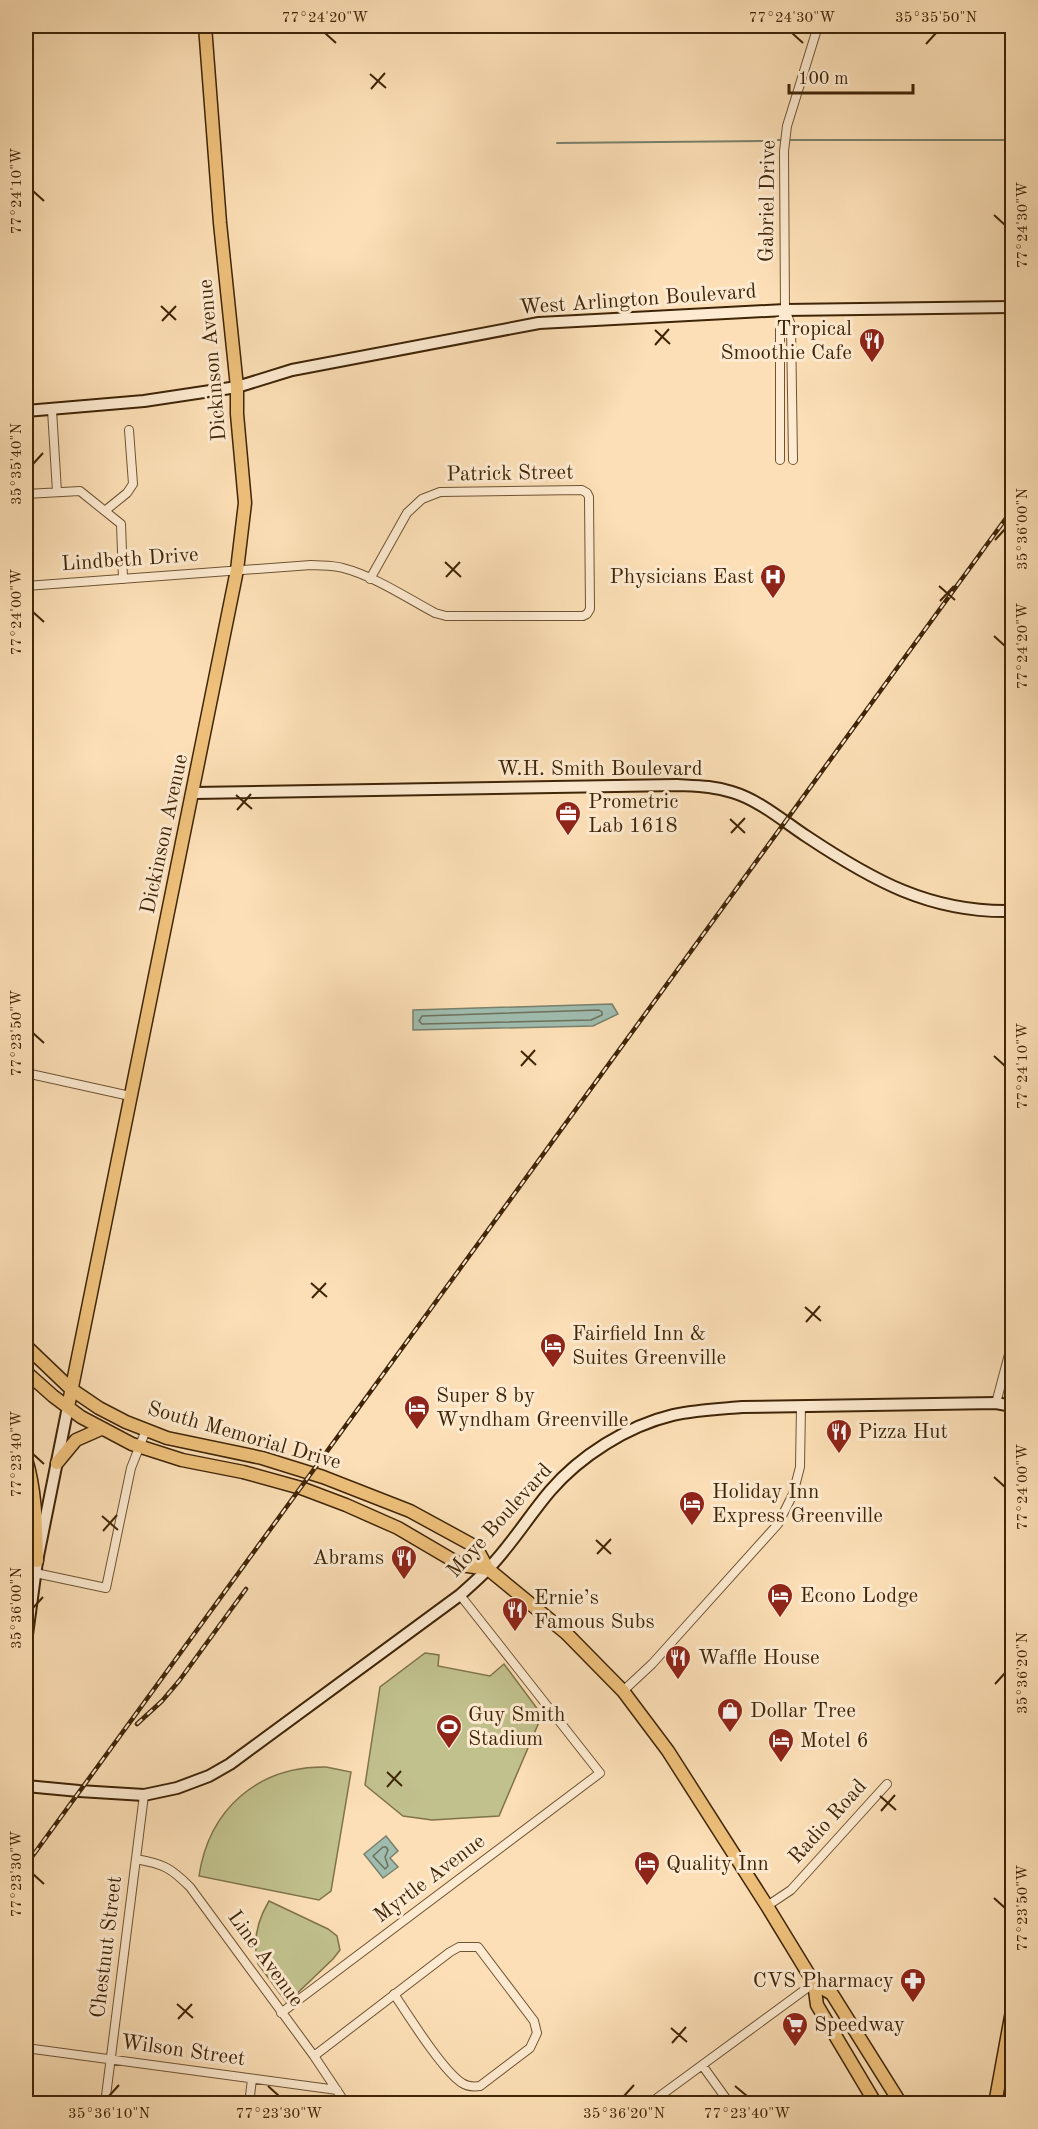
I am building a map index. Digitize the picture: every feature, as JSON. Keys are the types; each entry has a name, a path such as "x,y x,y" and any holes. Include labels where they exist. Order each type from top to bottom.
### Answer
{"main road":[{"name":"Dickinson Avenue","path":"26,1642 33,1568 57,1463 130,1096 194,793 237,570 245,503 237,414 237,387 220,223 206,26"},
{"name":"West Arlington Boulevard","path":"26,411 144,401 237,387 292,370 539,322 785,310 1012,307"},
{"name":"W.H. Smith Boulevard","path":"194,793 677,785 717,788 747,797 847,863 873,878 912,895 966,908 1012,911"},
{"name":"South Memorial Drive","path":"26,1346 71,1389 113,1416 181,1442 241,1453 286,1465 387,1501 433,1522 476,1548 488,1569 566,1633 623,1691 676,1762 814,1983 818,2005 876,2103"},
{"name":"South Memorial Drive","path":"26,1372 68,1407 101,1429 140,1447 182,1460 243,1472 301,1488 398,1528 461,1564 488,1569"},
{"name":"Moye Boulevard","path":"26,1785 144,1795 177,1788 210,1776 230,1764 460,1595 488,1569 550,1491 584,1459 618,1437 671,1416 702,1410 801,1406 996,1403 1012,1406"},
{"path":"57,1463 76,1440 101,1429"},
{"path":"26,1459 36,1518 33,1568"},
{"name":"South Memorial Drive","path":"814,1983 832,1994 901,2103"},
{"path":"995,2103 1012,2011"},
{"path":"1011,2103 1012,2097"}],"street":[{"name":"Gabriel Drive","path":"785,310 784,151 787,126 818,26"},
{"path":"780,460 780,327 785,310"},
{"path":"785,310 791,325 792,460"},
{"path":"52,410 57,492"},
{"path":"106,510 127,493 133,484 129,430"},
{"name":"Patrick Street","path":"370,579 406,513 430,495 466,491 582,490 589,497 590,609 587,614"},
{"path":"26,495 80,491 106,510 121,524 123,579"},
{"name":"Lindbeth Drive","path":"26,586 237,570 332,566 346,568 435,613 446,616 587,614"},
{"path":"26,1073 130,1096"},
{"path":"996,1403 1012,1343"},
{"path":"623,1691 652,1664 778,1524 792,1494 800,1467 801,1406"},
{"path":"33,1568 106,1588 129,1476 146,1430"},
{"name":"Myrtle Avenue","path":"281,2013 600,1773 460,1595"},
{"name":"Radio Road","path":"767,1906 791,1890 887,1784"},
{"name":"Chestnut Street","path":"105,2103 144,1795"},
{"name":"Line Avenue","path":"136,1859 160,1864 174,1872 190,1887 346,2103"},
{"path":"314,2056 394,1994 459,1947 478,1947 534,2020 537,2033 530,2048 480,2086 473,2087 452,2075 394,1994"},
{"path":"649,2103 814,1983"},
{"name":"Wilson Street","path":"26,2048 337,2090"},
{"path":"702,2065 730,2103"},
{"path":"249,2103 252,2079"}],"green space":[{"name":"Guy Smith Stadium","path":"425,1653 439,1655 438,1666 490,1676 504,1664 542,1715 499,1816 432,1820 403,1816 365,1785 380,1687"},
{"path":"326,1767 351,1772 331,1891 319,1900 199,1876 205,1852 214,1831 226,1812 241,1796 259,1783 279,1774"},
{"path":"269,1901 328,1929 337,1936 340,1950 287,2003 258,1964 256,1956 257,1931 261,1916"}],"water":[{"path":"612,1004 618,1014 593,1026 413,1030 413,1010"},
{"path":"386,1836 398,1851 390,1858 398,1867 383,1878 364,1854"}],"waterway":[{"path":"778,140 1012,140"},
{"path":"557,143 769,141"}],"railway":[{"path":"26,1865 1012,510"},
{"path":"137,1724 162,1701 179,1681 246,1589"}],"place":[{"name":"Tropical Smoothie Cafe","path":"872,364"},
{"name":"Physicians East","path":"773,600"},
{"name":"Prometric Lab 1618","path":"568,837"},
{"name":"Fairfield Inn & Suites Greenville","path":"553,1369"},
{"name":"Super 8 by Wyndham Greenville","path":"417,1431"},
{"name":"Pizza Hut","path":"839,1455"},
{"name":"Holiday Inn Express Greenville","path":"692,1527"},
{"name":"Abrams","path":"404,1581"},
{"name":"Econo Lodge","path":"780,1619"},
{"name":"Ernie’s Famous Subs","path":"515,1633"},
{"name":"Waffle House","path":"678,1681"},
{"name":"Dollar Tree","path":"730,1734"},
{"name":"Guy Smith Stadium","path":"449,1750"},
{"name":"Motel 6","path":"781,1764"},
{"name":"Quality Inn","path":"647,1887"},
{"name":"CVS Pharmacy","path":"913,2004"},
{"name":"Speedway","path":"795,2048"}]}
